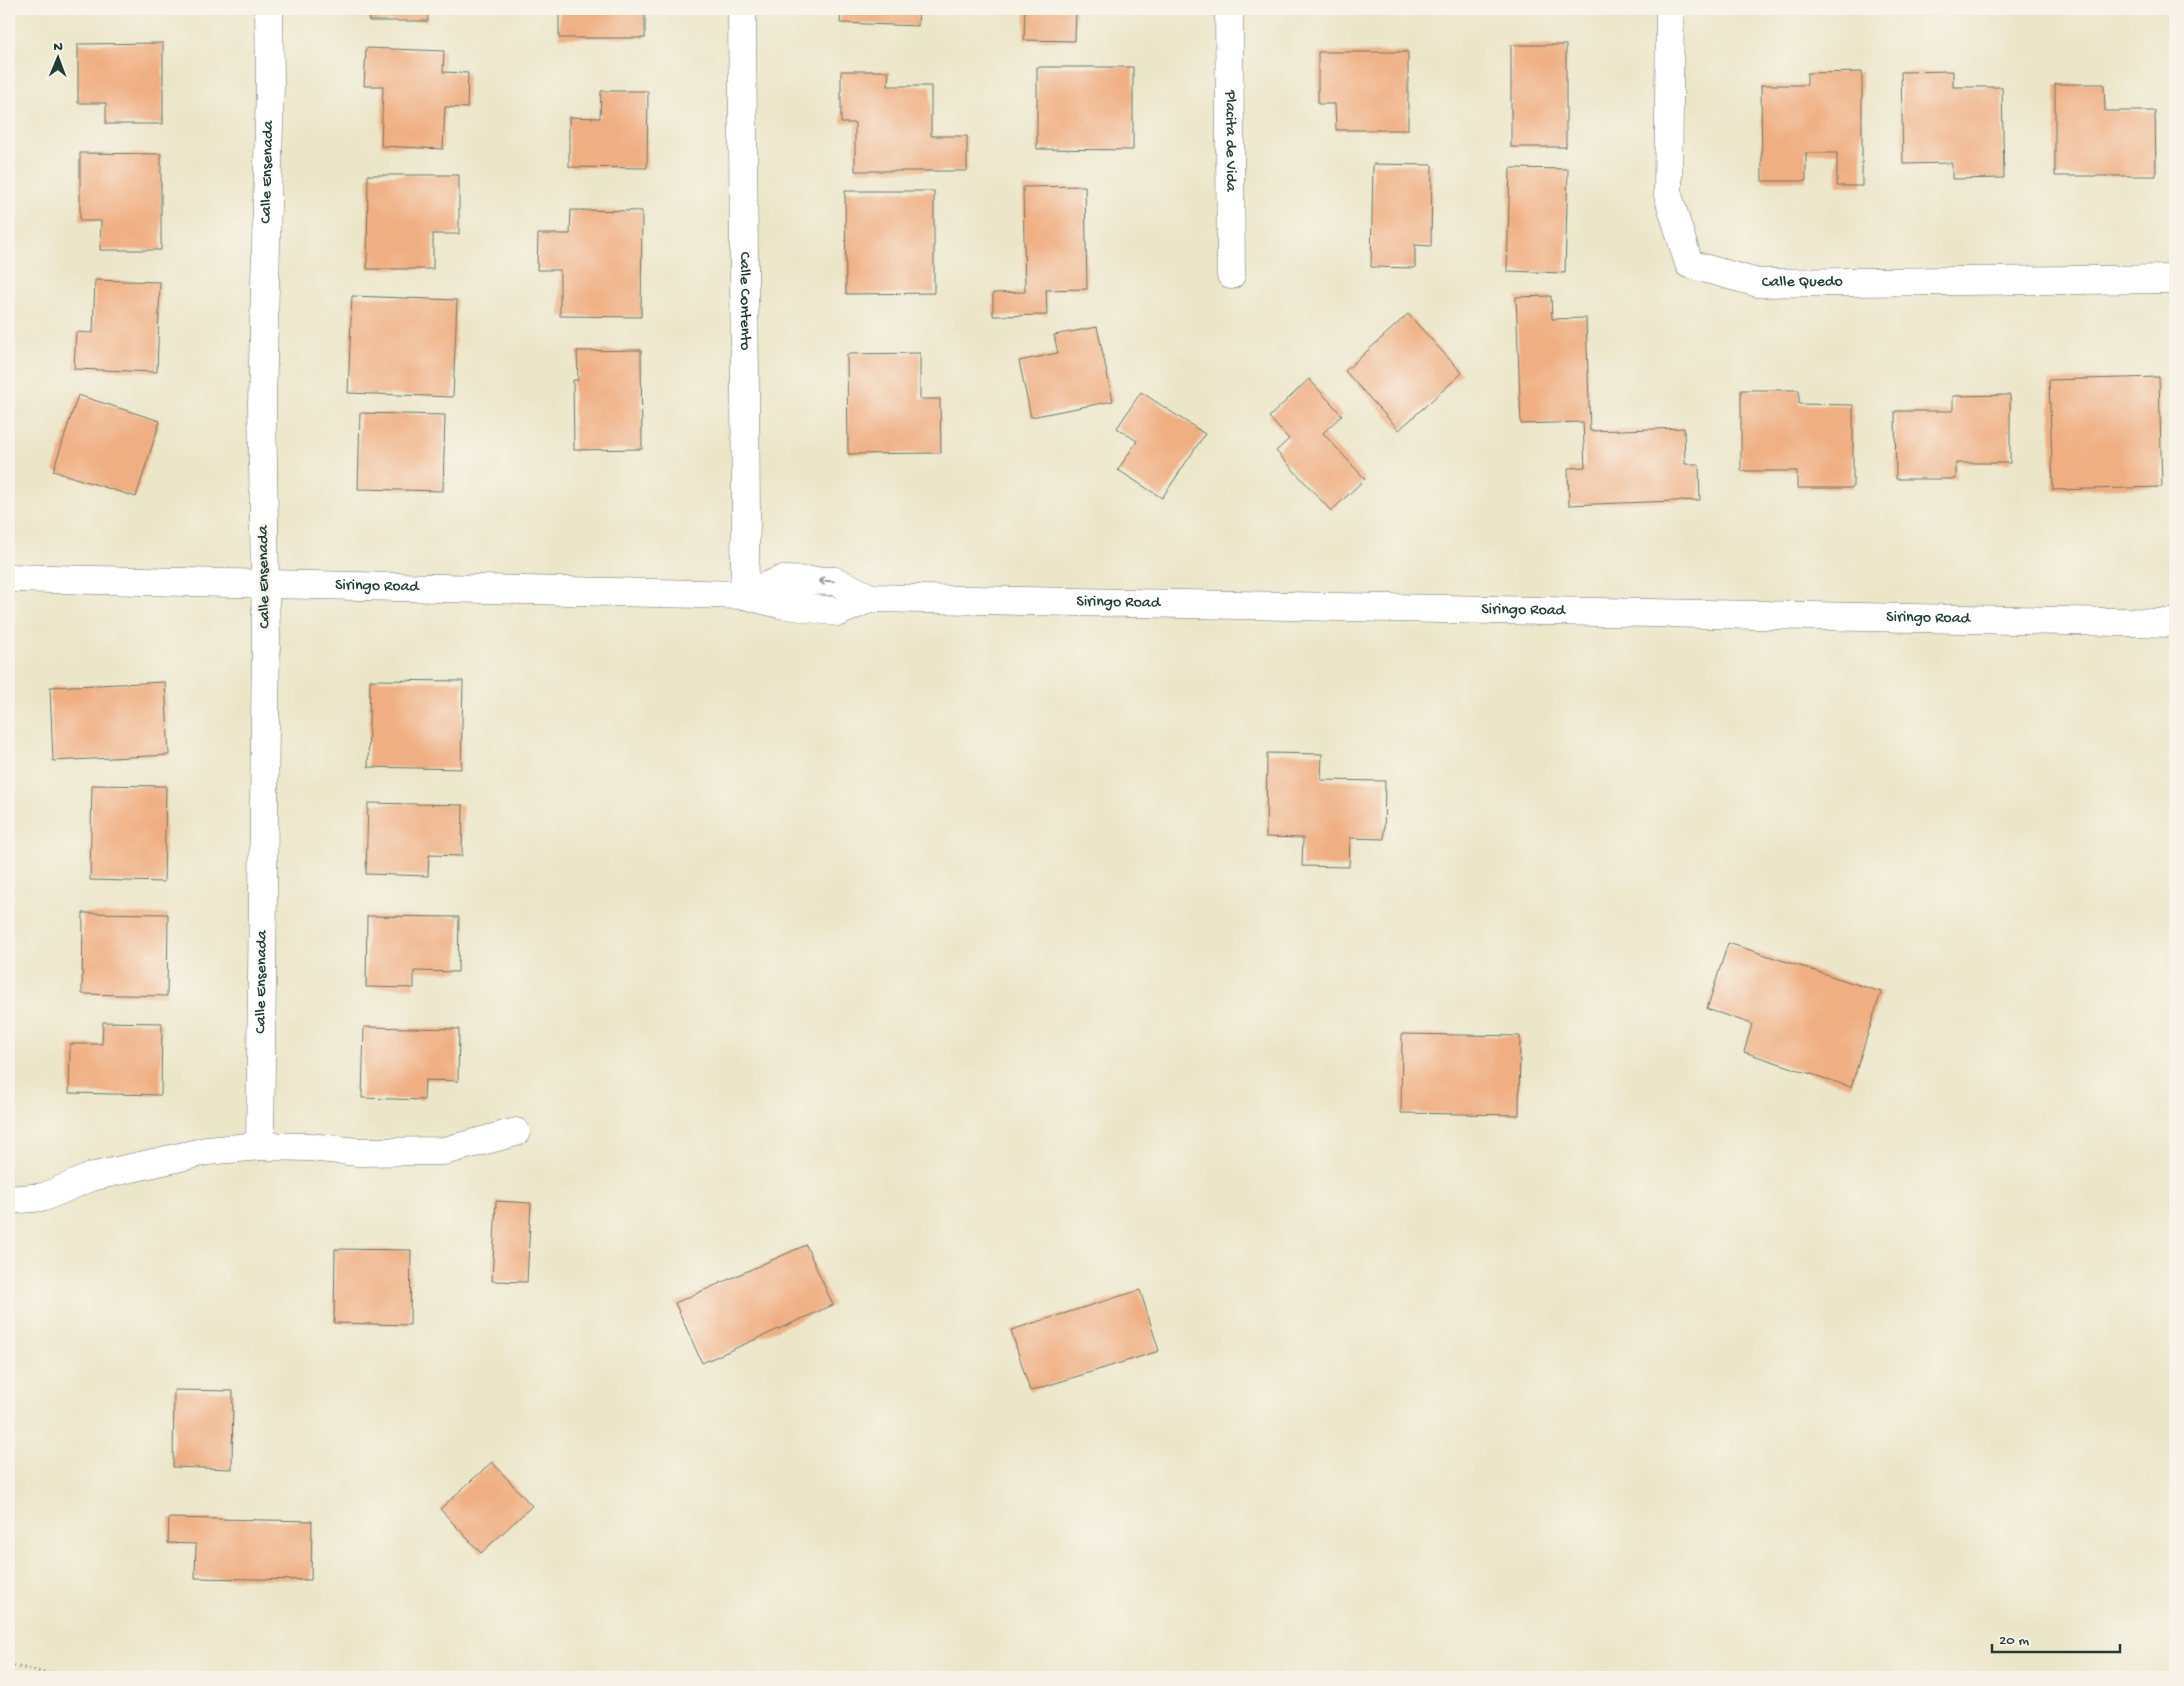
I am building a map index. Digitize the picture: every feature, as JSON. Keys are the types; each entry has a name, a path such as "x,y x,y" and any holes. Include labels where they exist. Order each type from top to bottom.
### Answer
{"street":[{"name":"Calle Ensenada","path":"260,1146 266,583 262,404 270,84 269,9"},
{"name":"Calle Contento","path":"742,9 746,520 744,595"},
{"name":"Placita de Vida","path":"1229,9 1230,275"},
{"name":"Calle Quedo","path":"1670,9 1668,195 1689,264 1758,282 2175,279"},
{"name":"Siringo Road","path":"9,578 744,595 781,580 834,581 871,598 2175,623"},
{"path":"9,1200 44,1197 91,1177 207,1151 260,1146 309,1147 358,1152 444,1151 516,1132"}],"path":[{"path":"9,1665 66,1677"}],"building":[{"path":"368,9 427,9 428,21 369,21"},
{"path":"559,9 645,9 645,38 559,38"},
{"path":"841,9 919,9 918,26 840,23"},
{"path":"1025,9 1076,9 1075,41 1024,40"},
{"path":"163,43 163,124 106,124 106,103 78,103 78,44"},
{"path":"1511,45 1566,45 1566,147 1511,147"},
{"path":"366,48 444,51 443,72 468,73 467,108 445,107 443,149 381,146 383,86 364,86"},
{"path":"1318,52 1408,52 1408,130 1336,130 1335,104 1318,104"},
{"path":"1037,67 1133,67 1133,150 1037,149"},
{"path":"841,71 889,71 888,86 931,86 931,136 967,136 967,171 855,171 855,123 841,123"},
{"path":"1953,71 1953,87 2002,87 2004,178 1952,179 1952,163 1903,164 1901,72"},
{"path":"1862,72 1862,186 1837,186 1837,153 1806,153 1806,181 1762,181 1761,85 1807,85 1807,73"},
{"path":"2055,84 2104,84 2105,111 2155,111 2156,176 2055,176"},
{"path":"601,91 648,91 647,168 569,167 569,117 600,118"},
{"path":"80,153 161,154 161,250 100,250 101,221 80,221"},
{"path":"1373,164 1432,165 1431,246 1415,245 1415,268 1371,267"},
{"path":"1510,168 1568,169 1565,273 1507,271"},
{"path":"368,175 459,175 459,234 433,234 433,269 367,269"},
{"path":"1085,186 1087,289 1046,290 1047,315 993,316 993,293 1025,292 1023,187"},
{"path":"845,191 934,191 934,293 846,294"},
{"path":"571,210 642,211 641,317 560,316 560,270 537,270 538,234 570,234"},
{"path":"95,280 160,282 157,372 74,369 76,332 93,333"},
{"path":"352,296 457,300 453,397 348,393"},
{"path":"1551,296 1552,319 1586,318 1590,431 1684,428 1685,464 1699,464 1700,500 1569,505 1568,468 1585,467 1583,422 1521,424 1516,297"},
{"path":"1408,314 1462,373 1399,430 1345,371"},
{"path":"1097,327 1113,401 1031,417 1019,361 1058,353 1054,335"},
{"path":"641,350 642,449 574,450 573,380 578,380 577,351"},
{"path":"920,353 920,399 940,399 941,453 848,454 847,354"},
{"path":"2159,377 2162,487 2053,490 2049,380"},
{"path":"1309,379 1342,415 1323,433 1365,479 1331,511 1276,451 1289,439 1269,417"},
{"path":"1741,390 1799,390 1799,404 1853,405 1853,488 1797,488 1797,471 1741,471"},
{"path":"1141,392 1205,434 1162,498 1118,470 1137,441 1117,428"},
{"path":"78,395 160,421 136,497 53,471"},
{"path":"2010,395 2010,463 1956,463 1956,479 1896,479 1895,411 1953,411 1953,396"},
{"path":"360,413 445,415 443,491 358,489"},
{"path":"370,680 463,681 461,769 368,767"},
{"path":"165,682 169,755 53,761 50,687"},
{"path":"1267,753 1322,754 1321,780 1385,781 1384,839 1350,838 1349,867 1302,866 1303,838 1266,837"},
{"path":"92,785 166,786 164,882 90,880"},
{"path":"368,803 463,805 462,856 429,855 428,876 366,874"},
{"path":"83,913 168,914 167,996 82,994"},
{"path":"367,916 459,917 458,972 414,971 414,988 366,987"},
{"path":"1728,943 1881,992 1851,1087 1744,1052 1752,1024 1707,1009"},
{"path":"103,1022 162,1023 161,1095 69,1093 70,1044 102,1044"},
{"path":"364,1027 459,1029 458,1081 425,1080 424,1100 362,1098"},
{"path":"1402,1034 1520,1036 1519,1115 1401,1113"},
{"path":"496,1201 531,1203 527,1282 492,1281"},
{"path":"806,1245 833,1305 702,1363 675,1303"},
{"path":"335,1249 411,1250 410,1325 334,1323"},
{"path":"1140,1290 1159,1351 1030,1391 1011,1330"},
{"path":"174,1390 233,1391 232,1469 173,1467"},
{"path":"492,1462 532,1506 481,1553 440,1509"},
{"path":"169,1518 312,1521 311,1580 195,1578 196,1544 168,1543"}]}
